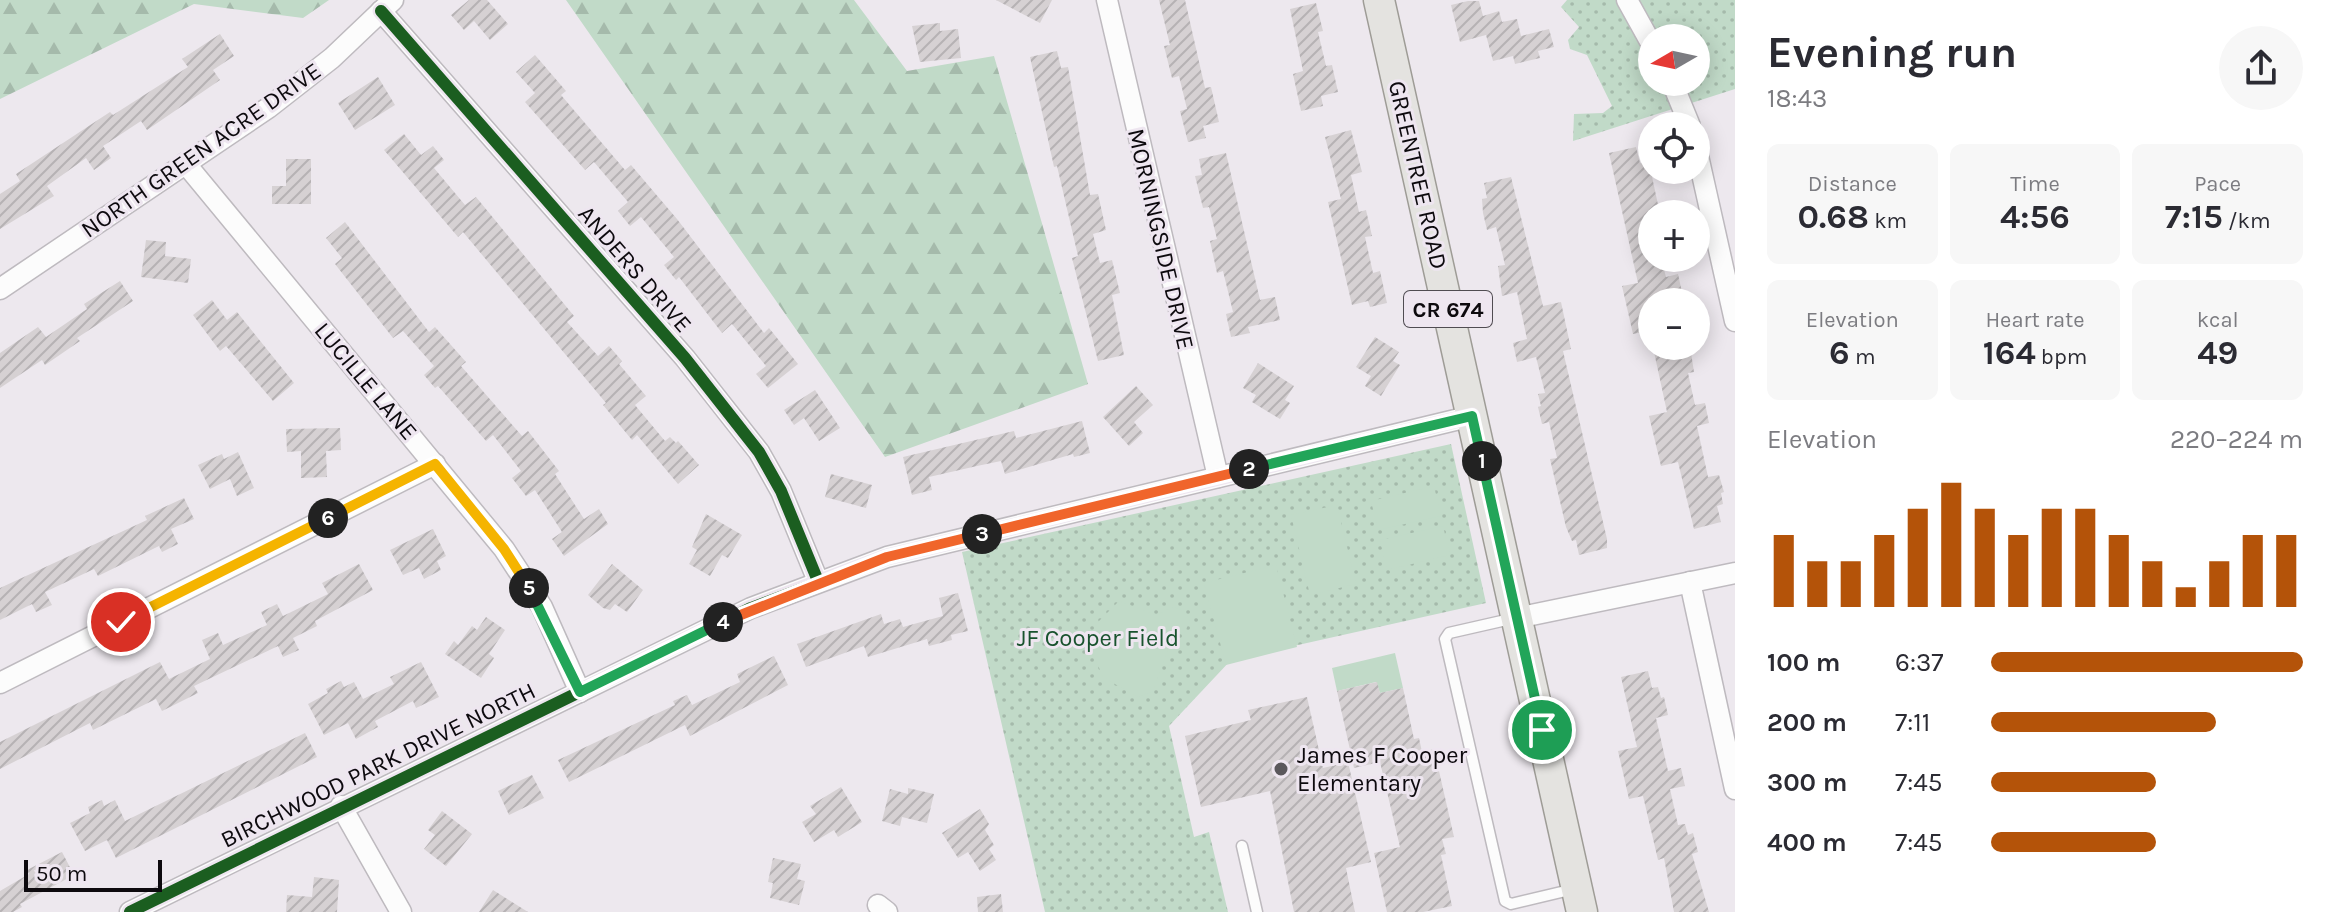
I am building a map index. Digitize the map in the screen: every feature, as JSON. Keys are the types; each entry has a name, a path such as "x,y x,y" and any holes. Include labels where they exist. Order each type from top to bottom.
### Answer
{"main road":[{"name":"GREENTREE ROAD","path":"1379,0 1580,900"}],"street":[{"name":"MORNINGSIDE DRIVE","path":"1107,0 1218,477"},
{"path":"1627,0 1640,24"},
{"name":"NORTH GREEN ACRE DRIVE","path":"0,289 268,108 332,58 387,5"},
{"name":"ANDERS DRIVE","path":"387,5 685,358 759,452 781,491 818,581"},
{"name":"LUCILLE LANE","path":"185,163 504,549 542,607 580,692"},
{"path":"1704,184 1735,321"},
{"name":"BIRCHWOOD PARK DRIVE NORTH","path":"130,912 341,806 751,608 818,581 887,557 1472,416"},
{"path":"0,683 435,464"},
{"path":"1517,618 1735,573"},
{"path":"1690,582 1735,789"},
{"path":"341,806 401,912"}],"lane":[{"path":"1517,618 1449,633 1445,639 1505,901 1511,904 1580,900"},
{"path":"1242,846 1257,912"}],"green space":[{"path":"0,0 329,0 303,18 194,4 0,99"},
{"path":"566,0 854,0 907,71 994,56 1088,384 885,457"},
{"path":"1567,0 1735,0 1735,89 1663,112 1638,112 1638,120 1573,141 1574,114 1603,113 1612,106 1587,55 1570,49 1568,40 1579,27 1561,7"},
{"name":"JF Cooper Field","path":"1451,444 1486,603 1231,660 1169,726 1194,837 1209,832 1228,912 1045,912 962,552"},
{"path":"1434,486 1441,516 1378,530 1371,501"},
{"path":"1337,505 1356,584 1310,595 1291,515"},
{"path":"1443,526 1450,555 1387,570 1380,540"},
{"path":"1276,565 1297,647 1226,665 1204,583"},
{"path":"1119,601 1156,615 1173,607 1184,611 1190,620 1185,632 1174,633 1153,691 1137,697 1103,677 1091,649 1095,625"},
{"path":"1395,653 1403,688 1380,693 1376,682 1337,691 1332,668"}],"building":[{"path":"469,0 487,0 508,24 490,40 474,21 464,30 451,15"},
{"path":"996,0 1052,0 1040,23"},
{"path":"1159,0 1185,0 1205,88 1211,87 1219,122 1203,126 1206,138 1188,142 1180,111 1187,109 1179,76 1172,78 1164,46 1170,45"},
{"path":"1479,1 1483,16 1499,11 1502,22 1517,19 1521,36 1549,29 1554,47 1538,51 1540,58 1515,64 1513,56 1493,61 1486,35 1460,42 1451,5"},
{"path":"1316,3 1323,31 1318,32 1326,66 1332,65 1338,92 1321,96 1323,106 1301,111 1293,74 1303,71 1290,9"},
{"path":"940,23 940,31 958,29 961,58 920,62 912,26"},
{"path":"220,34 234,56 213,70 220,80 147,130 141,121 103,146 111,158 94,170 86,158 47,186 54,196 0,229 0,194 20,181 16,174 110,112 113,115 188,67 182,59"},
{"path":"1057,51 1061,68 1068,67 1090,195 1098,194 1106,230 1093,234 1100,263 1112,260 1120,293 1112,295 1124,355 1098,361 1072,258 1078,256 1057,166 1054,167 1030,57"},
{"path":"535,55 566,91 561,95 625,170 631,165 677,219 764,333 769,328 798,364 768,388 756,374 766,366 732,324 722,333 679,277 676,280 664,265 674,257 641,217 630,226 618,211 628,202 594,162 585,170 525,102 535,93 516,72"},
{"path":"378,77 395,105 355,130 338,103"},
{"path":"1351,130 1362,172 1351,175 1359,212 1366,210 1372,236 1365,237 1373,273 1380,271 1387,303 1370,307 1368,301 1352,305 1328,202 1341,199 1325,137"},
{"path":"404,134 421,155 433,146 444,160 434,168 465,205 476,197 574,316 567,322 598,356 609,346 622,361 619,364 646,396 635,405 665,441 670,437 676,443 678,441 699,465 678,484 637,435 632,440 603,405 606,403 463,232 458,237 384,150"},
{"path":"1636,147 1638,184 1654,184 1657,200 1638,200 1638,272 1665,272 1666,277 1678,274 1681,288 1638,288 1638,333 1633,334 1622,286 1638,283 1609,153"},
{"path":"1226,153 1260,300 1275,297 1280,320 1248,327 1250,333 1231,337 1226,314 1233,312 1223,271 1217,273 1210,241 1217,239 1209,207 1203,208 1195,176 1202,175 1199,159"},
{"path":"286,159 311,159 311,204 272,204 272,186 286,186"},
{"path":"1511,177 1543,306 1561,302 1571,349 1563,351 1607,539 1607,548 1579,555 1576,540 1572,541 1566,527 1550,459 1557,458 1549,422 1542,424 1538,407 1541,406 1538,394 1545,393 1536,357 1517,362 1513,343 1527,339 1517,292 1502,296 1498,266 1505,265 1496,227 1487,230 1483,213 1482,199 1487,198 1484,183"},
{"path":"345,222 429,332 435,327 466,362 461,366 522,436 528,431 559,471 555,474 584,519 599,509 608,524 564,556 552,539 562,532 535,490 526,496 512,478 521,471 493,435 486,441 438,386 435,388 424,375 434,366 403,331 393,338 335,264 342,258 326,238"},
{"path":"146,240 166,242 165,256 191,259 188,283 141,277"},
{"path":"120,281 133,301 77,338 80,341 45,365 42,360 0,388 0,353 38,327 46,337 87,309 84,304"},
{"path":"212,300 227,320 237,312 294,383 273,401 226,346 220,351 193,315"},
{"path":"1375,337 1399,352 1393,361 1400,365 1381,396 1365,386 1371,376 1356,367"},
{"path":"1656,360 1692,360 1694,372 1688,373 1695,405 1705,403 1709,423 1697,426 1708,477 1719,475 1724,492 1721,493 1723,504 1717,506 1721,522 1694,529 1678,462 1661,466 1649,416 1667,412"},
{"path":"1258,363 1294,386 1285,400 1290,403 1280,419 1252,402 1256,395 1243,388"},
{"path":"1136,386 1153,405 1134,422 1143,433 1129,446 1103,417"},
{"path":"815,390 840,428 819,441 804,418 794,425 784,410"},
{"path":"1082,421 1090,453 1074,457 1073,454 1005,474 1001,461 929,477 932,490 912,495 903,457 1014,431 1016,438"},
{"path":"340,428 341,450 326,451 327,477 301,478 301,451 287,452 286,429"},
{"path":"238,452 254,488 237,496 230,479 210,489 198,465 222,454 224,459"},
{"path":"831,474 872,485 866,508 825,497"},
{"path":"184,498 194,519 171,529 178,544 162,552 159,546 98,576 94,569 45,592 52,605 36,612 32,604 0,620 0,588 147,520 145,516"},
{"path":"706,514 742,535 728,558 722,555 710,576 689,564 697,550 692,547"},
{"path":"433,529 446,556 437,561 441,570 424,579 419,568 403,575 390,550"},
{"path":"359,564 373,590 315,621 317,626 293,638 299,650 283,657 278,646 194,686 198,693 162,711 156,699 93,730 90,723 0,769 0,742 160,662 169,679 210,659 202,640 218,633 223,645 267,625 261,612 277,604 283,616 328,594 322,583"},
{"path":"612,564 643,590 627,612 615,604 610,610 603,608 588,595"},
{"path":"958,593 968,631 951,635 952,640 929,646 927,639 868,657 864,646 806,667 797,644 881,614 884,624 900,619 903,627 943,616 939,598"},
{"path":"486,617 505,630 489,654 494,658 481,678 445,654 454,641 458,645 472,626 477,630"},
{"path":"774,656 788,685 690,736 685,725 569,782 558,760 675,705 673,701 687,695 692,705 740,682 737,674"},
{"path":"421,662 439,697 416,708 413,701 375,721 378,727 356,739 348,723 324,735 308,704 328,693 326,689 341,681 344,687 354,682 363,699 394,684 390,677"},
{"path":"1648,671 1652,688 1658,687 1661,698 1664,697 1668,715 1656,718 1668,771 1681,768 1685,786 1670,789 1678,825 1685,824 1688,835 1693,833 1698,852 1692,854 1709,912 1674,912 1664,858 1658,860 1643,796 1629,799 1618,751 1637,747 1621,677"},
{"path":"1377,682 1380,693 1403,688 1414,739 1419,738 1422,752 1434,749 1454,837 1442,839 1446,854 1441,855 1452,906 1423,912 1387,912 1374,853 1400,847 1380,762 1354,768 1337,691"},
{"path":"1307,697 1323,768 1348,762 1371,862 1346,868 1355,912 1294,912 1270,791 1201,807 1185,736 1251,720 1248,710"},
{"path":"305,733 317,757 116,858 107,840 85,851 70,823 90,813 88,807 102,800 104,806 115,800 125,821"},
{"path":"532,775 544,798 509,815 498,791"},
{"path":"841,787 862,822 838,837 834,830 814,842 802,822 816,814 810,806"},
{"path":"908,788 934,794 927,823 902,817 900,826 882,821 890,789 908,794"},
{"path":"980,809 989,824 985,830 994,845 989,849 996,860 980,871 968,852 958,858 942,833"},
{"path":"442,811 472,834 446,866 424,849 435,835 428,830"},
{"path":"62,852 74,875 20,904 22,907 13,912 0,912 0,891 29,874 27,870"},
{"path":"773,858 801,864 797,879 805,881 799,905 770,898 773,883 768,882"},
{"path":"314,877 339,880 337,912 286,912 287,895 312,897"},
{"path":"493,890 528,912 479,912"},
{"path":"1001,894 1003,912 978,912 977,897"}],"cycle path":[{"path":"381,11 685,358 759,452 781,491 818,581"},
{"path":"130,912 751,608 887,557 1472,416"}],"place":[{"name":"James F Cooper Elementary","path":"1281,769"}],"route":[{"path":"121,622 435,464 504,549 542,607 580,692 751,608 887,557 1472,416 1542,730"}]}
